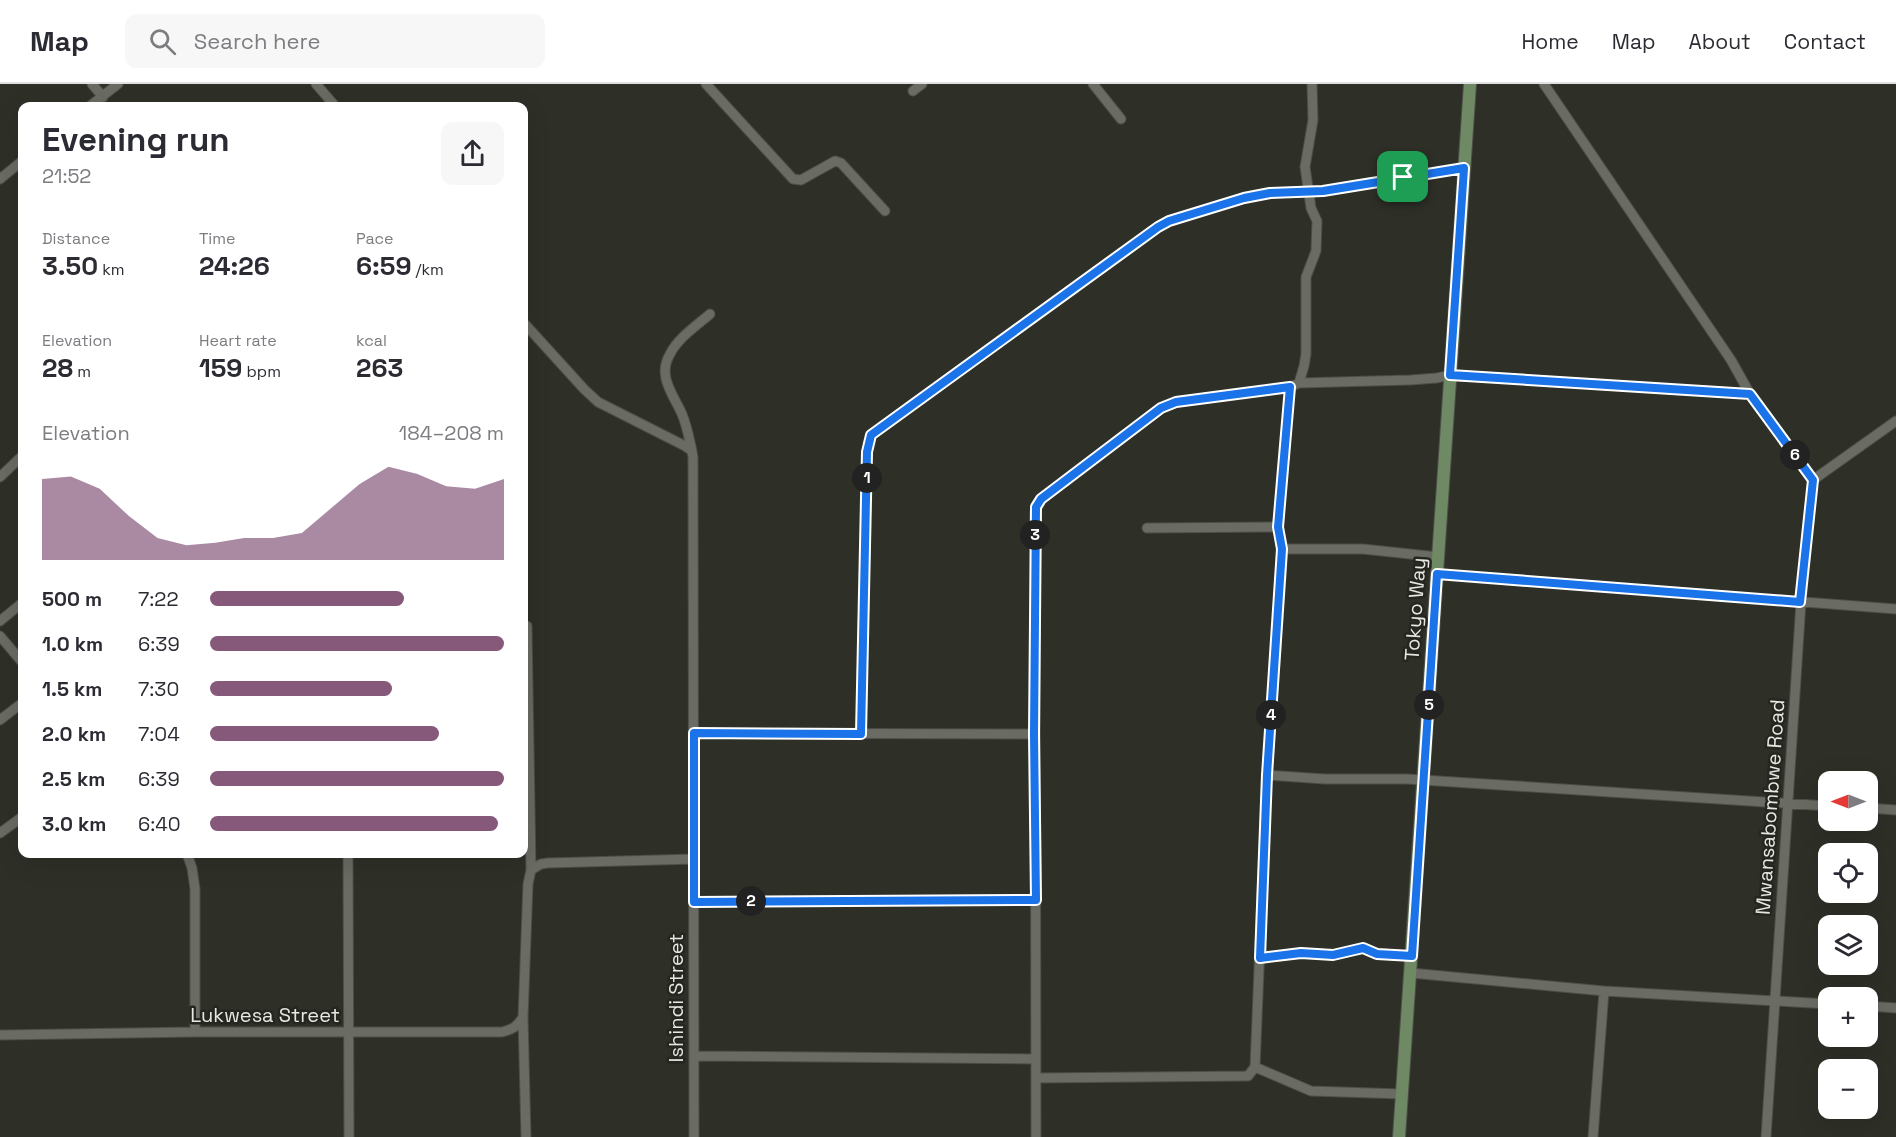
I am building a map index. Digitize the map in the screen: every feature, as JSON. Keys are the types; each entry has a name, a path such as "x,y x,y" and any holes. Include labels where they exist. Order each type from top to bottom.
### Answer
{"street":[{"path":"92,84 102,97"},
{"path":"95,102 118,84"},
{"path":"316,84 332,102"},
{"path":"706,84 792,179 801,180 835,160 885,211"},
{"path":"913,91 922,84"},
{"path":"1093,84 1121,119"},
{"path":"1036,1078 1248,1076 1255,1067 1267,775 1282,549 1278,527 1295,385 1304,366 1306,354 1306,277 1316,251 1317,220 1311,208 1305,167 1313,120 1312,84"},
{"name":"Tokyo Way","path":"1400,1137 1470,84"},
{"path":"1544,84 1731,360 1750,394 1813,480 1896,422"},
{"path":"0,179 18,164"},
{"path":"861,734 867,452 871,435 1158,227 1202,210 1244,198 1270,193 1310,192 1464,168"},
{"name":"Ishindi Street","path":"694,1137 692,451 682,414 664,379 665,365 670,353 679,341 710,314"},
{"path":"528,327 598,402 668,436 692,451"},
{"path":"1036,1137 1034,734 1035,512 1038,503 1161,408 1176,402 1295,385 1419,380 1450,375 1750,394"},
{"path":"0,477 18,460"},
{"name":"Mwansabombwe Road","path":"1766,1137 1800,602 1813,480"},
{"path":"1147,528 1278,527"},
{"path":"1282,549 1363,549 1438,557"},
{"path":"1437,574 1896,609"},
{"path":"0,621 18,606"},
{"path":"0,636 18,657"},
{"path":"526,1137 523,1017 528,884 531,870 528,687"},
{"path":"0,720 18,707"},
{"path":"694,733 1034,734"},
{"path":"1267,775 1424,781 1818,805"},
{"path":"1878,809 1896,810"},
{"path":"0,833 18,820"},
{"path":"188,858 195,889 195,1032"},
{"path":"348,858 349,1137"},
{"path":"531,870 548,862 694,859"},
{"path":"694,902 1036,900"},
{"path":"1260,958 1301,953 1333,955 1363,948 1377,954 1412,956"},
{"path":"1411,973 1604,991 1818,1003"},
{"path":"1593,1137 1604,991"},
{"path":"1878,1007 1896,1008"},
{"name":"Lukwesa Street","path":"0,1035 195,1032 502,1032 513,1030 523,1017"},
{"path":"694,1056 1036,1059"},
{"path":"1255,1067 1311,1091 1402,1094"}],"route":[{"path":"1464,168 1450,375 1750,394 1813,480 1800,602 1437,574 1412,956 1377,954 1366,948 1359,948 1333,955 1301,953 1260,958 1267,775 1282,549 1278,527 1290,387 1176,402 1161,408 1041,499 1036,507 1034,734 1036,900 694,902 694,733 861,734 867,452 871,435 1169,221 1244,198 1270,193 1323,191 1403,177 1464,168"}]}
